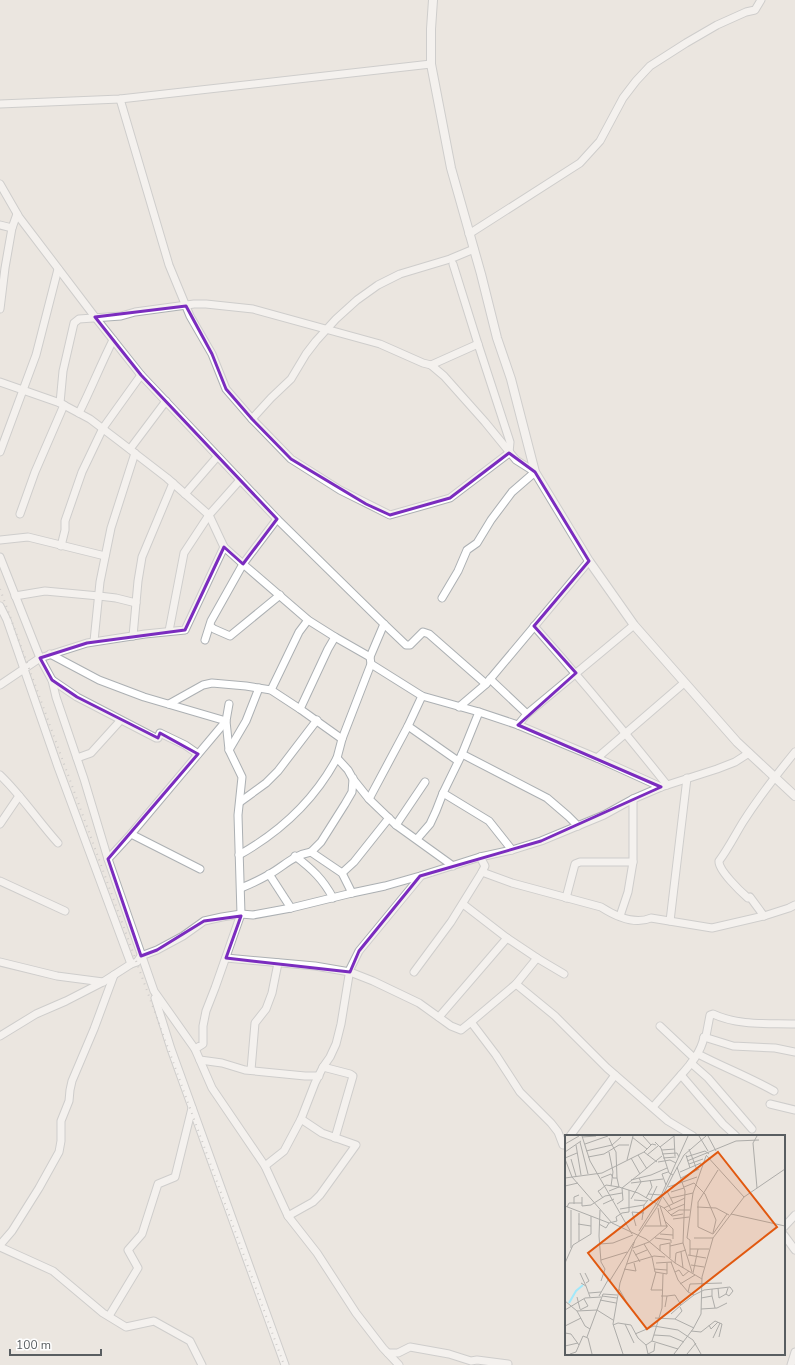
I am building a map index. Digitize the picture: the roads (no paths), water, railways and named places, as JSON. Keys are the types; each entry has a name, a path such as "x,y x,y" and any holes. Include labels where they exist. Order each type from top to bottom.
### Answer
{"street":[{"path":"433,0 431,64 451,168 497,338 511,379 535,472 589,561 617,603 634,625 710,713 749,753 795,796"},
{"path":"469,234 580,163 600,141 623,98 650,66 664,59 686,43 717,25 746,12 755,10 761,0"},
{"path":"0,104 120,99 431,64"},
{"path":"120,99 169,265 186,306 212,354 226,388 252,419 291,459 340,490 390,515 450,498 509,453 510,442 453,264"},
{"path":"0,184 17,214 141,375 277,520 406,644 410,644 423,632 429,634 527,714"},
{"path":"0,309 12,228 17,214"},
{"path":"0,225 12,228"},
{"path":"252,419 291,379 308,350 345,310 378,285 400,274 450,259 474,249"},
{"path":"0,452 36,355 58,269"},
{"path":"20,514 62,404 63,371 74,323 79,319 121,316 135,312 200,304 247,308 328,329 380,344 431,365 468,401 509,453 516,460 535,472"},
{"path":"79,413 103,360 114,340"},
{"path":"431,365 478,344"},
{"path":"61,546 65,530 65,521 82,472 103,428 141,375"},
{"path":"0,382 62,404 103,428 172,483 209,515 224,547 308,620 422,696 518,725 664,786"},
{"path":"94,642 105,556 132,451 166,401"},
{"path":"185,494 217,457"},
{"path":"442,598 458,571 467,550 477,543 491,520 512,492 535,472"},
{"path":"169,631 184,552 209,515 240,480"},
{"path":"133,636 138,581 142,557 172,483"},
{"path":"205,640 226,592 243,564 277,520"},
{"path":"0,540 28,538 105,556"},
{"path":"0,685 40,658 87,643 185,630 224,547"},
{"path":"0,557 40,658 52,680 56,697 77,758 108,859 151,984 170,1048 285,1365"},
{"path":"459,707 488,681 589,561"},
{"path":"15,596 45,591 116,598 136,603"},
{"path":"210,626 230,636 280,595"},
{"path":"0,606 7,620 23,669 131,964"},
{"path":"270,690 299,632 308,620"},
{"path":"239,855 258,845 284,825 315,791 327,775 337,758 342,739 384,624"},
{"path":"518,725 527,714 634,625"},
{"path":"534,626 576,673 626,733 664,786"},
{"path":"300,709 335,637"},
{"path":"50,654 99,680 144,697 226,721"},
{"path":"52,680 77,697 120,720 156,738 158,738 160,734 185,745 198,754"},
{"path":"169,704 203,685 212,683 270,690 317,720 342,739"},
{"path":"597,758 684,683"},
{"path":"229,750 254,705 259,688"},
{"path":"369,799 408,726 422,696"},
{"path":"195,1049 203,1044 203,1026 206,1011 241,914 238,815 242,777 229,750 226,721 228,704"},
{"path":"417,840 430,824 479,712"},
{"path":"77,758 91,753 120,720"},
{"path":"240,802 266,783 278,771 317,720"},
{"path":"108,859 131,834 226,721"},
{"path":"408,726 460,757 546,798 578,826"},
{"path":"764,916 750,897 748,898 739,891 719,866 718,861 729,848 740,826 752,808 774,777 795,752"},
{"path":"0,1036 36,1014 103,982 131,964 137,962 141,956 157,950 183,936 204,921 241,914 260,914 291,908 385,886 453,866 480,856 512,850 541,841 578,826 604,815 633,799 664,786 735,762 749,753"},
{"path":"337,758 348,770 369,799 396,825 453,866"},
{"path":"0,775 58,843"},
{"path":"311,852 321,842 352,792 353,778"},
{"path":"670,920 687,778"},
{"path":"396,825 425,782"},
{"path":"443,793 489,821 512,850"},
{"path":"0,824 19,796"},
{"path":"620,916 628,892 633,862 633,799"},
{"path":"342,873 354,862 389,818"},
{"path":"131,834 200,869"},
{"path":"241,888 270,874 295,856 304,852 311,852 342,873 352,893"},
{"path":"295,856 314,871 333,898"},
{"path":"414,972 451,922 482,872 485,866 480,856"},
{"path":"566,898 575,864 580,862 633,862"},
{"path":"482,872 512,883 601,907 635,921 644,921 652,918 712,928 764,916 789,908 795,904"},
{"path":"270,874 291,908"},
{"path":"265,1166 284,1151 301,1120 315,1083 333,1051 341,1024 350,972 359,951 420,876"},
{"path":"0,881 65,911"},
{"path":"463,904 507,938 564,974"},
{"path":"439,1017 507,938"},
{"path":"226,958 315,966 350,972 373,981 419,1003 451,1026 461,1030 516,984 538,958"},
{"path":"0,962 58,976 103,982"},
{"path":"251,1070 255,1023 266,1009 272,993 278,963"},
{"path":"114,975 94,1029 72,1081 69,1102 61,1121 61,1141 58,1152 39,1188 0,1246 53,1271 109,1316 126,1327 154,1321 190,1341 202,1365"},
{"path":"151,984 158,997 181,1027 195,1049 212,1088 265,1166 288,1216 317,1253 356,1313 399,1365"},
{"path":"516,984 555,1016 615,1075 668,1121 691,1135"},
{"path":"652,1107 694,1058 706,1036 710,1016 713,1014 750,1023 795,1024"},
{"path":"471,1022 496,1055 520,1092 551,1123 558,1132 563,1145 565,1142"},
{"path":"660,1026 694,1058 708,1078 752,1129"},
{"path":"704,1038 733,1046 775,1048 795,1052"},
{"path":"694,1058 752,1078 774,1091"},
{"path":"200,1060 222,1063 245,1070 319,1076"},
{"path":"323,1067 353,1076 335,1138"},
{"path":"571,1135 615,1075"},
{"path":"681,1075 723,1124 735,1135"},
{"path":"770,1104 795,1110"},
{"path":"109,1316 138,1268 128,1250 142,1234 158,1184 176,1177 192,1108"},
{"path":"288,1216 313,1202 320,1195 356,1145 322,1133 301,1120"},
{"path":"785,1226 795,1215"},
{"path":"785,1236 795,1250"},
{"path":"388,1353 398,1353 410,1347 449,1354 471,1361 477,1360 508,1364"},
{"path":"791,1365 795,1352"}],"railway":[{"path":"0,589 284,1365"}]}
